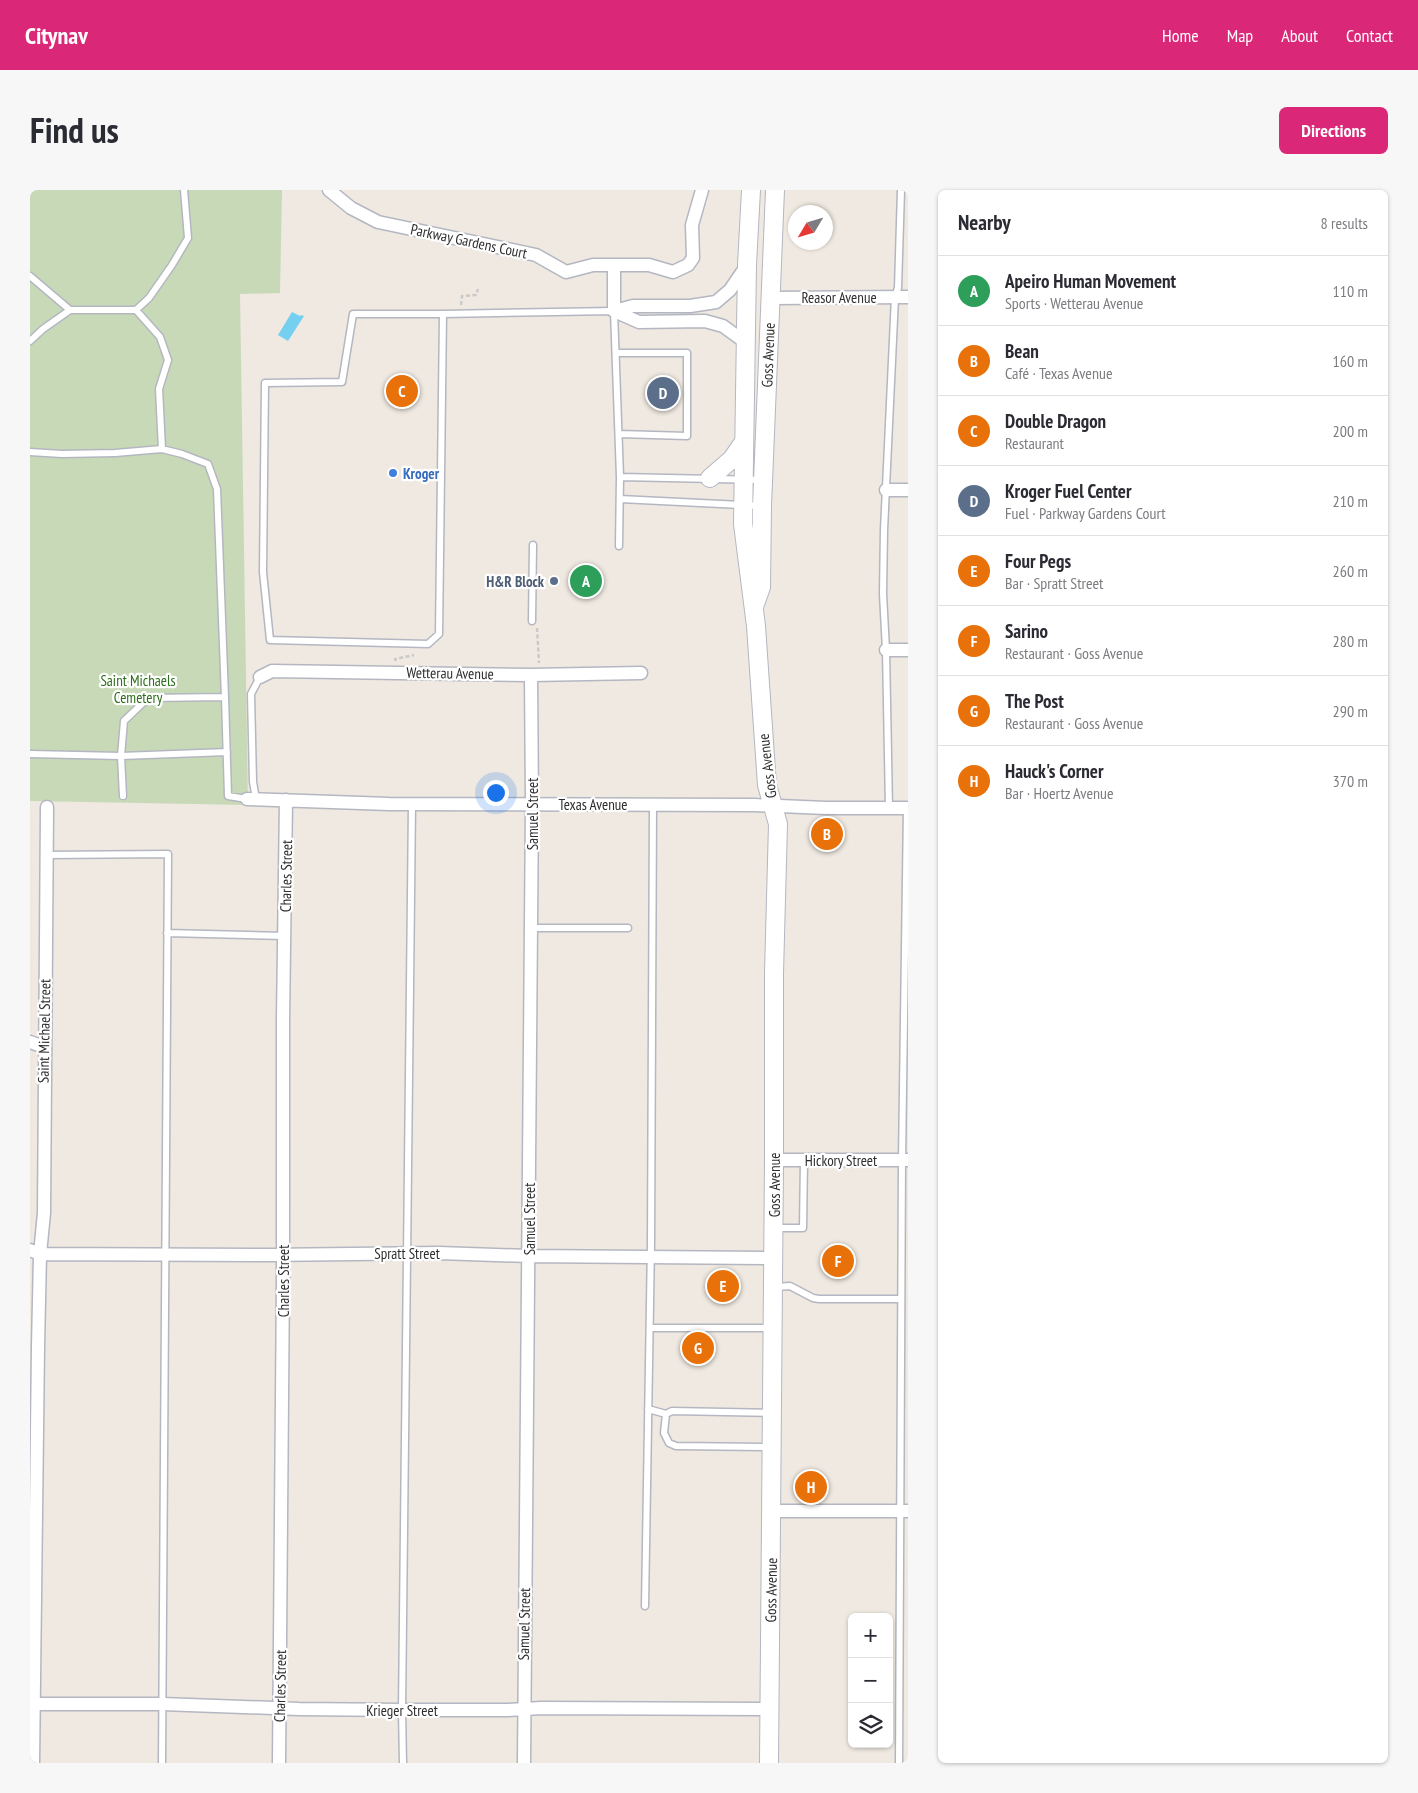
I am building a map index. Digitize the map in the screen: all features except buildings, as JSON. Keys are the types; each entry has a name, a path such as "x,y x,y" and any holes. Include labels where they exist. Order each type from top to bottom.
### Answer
{"main road":[{"name":"Goss Avenue","path":"751,190 747,265 743,443 744,533 754,609 767,785 778,824 774,973 774,1258 769,1763"},
{"name":"Goss Avenue","path":"754,609 761,587 762,506 775,190"},
{"path":"710,478 732,459 743,443"}],"street":[{"name":"Parkway Gardens Court","path":"329,190 351,208 378,222 536,255 566,272 593,265 649,265 673,272 688,265 693,258 692,225 702,190"},
{"path":"614,311 633,306 690,306 716,302 730,290 747,265"},
{"path":"614,266 614,311"},
{"name":"Reasor Avenue","path":"771,298 901,297"},
{"path":"614,311 639,322 705,321 723,326 746,342"},
{"path":"886,490 908,490"},
{"path":"886,650 908,650"},
{"name":"Wetterau Avenue","path":"260,677 272,671 535,675 642,673"},
{"name":"Samuel Street","path":"524,1763 532,804 535,675"},
{"name":"Texas Avenue","path":"252,799 331,803 907,808"},
{"name":"Charles Street","path":"279,1763 286,800"},
{"name":"Saint Michael Street","path":"33,1763 34,1296 35,1252 44,1213 47,807"},
{"path":"30,1042 44,1047"},
{"name":"Hickory Street","path":"774,1160 905,1160"},
{"name":"Spratt Street","path":"35,1252 283,1254 408,1252 528,1256 774,1258"},
{"path":"771,1511 904,1511"},
{"name":"Krieger Street","path":"34,1704 162,1704 402,1710 508,1710 523,1708 770,1709"}],"lane":[{"path":"30,341 43,329 70,310 136,310 149,298 188,238 184,190"},
{"path":"889,808 883,594 884,530 901,297 898,288 901,190"},
{"path":"30,276 70,310"},
{"path":"136,310 160,337 168,360 159,389 162,449"},
{"path":"443,314 439,634 428,644 270,640 263,572 265,383 342,382 353,314 614,311 620,477 619,546"},
{"path":"616,353 688,353 687,436 619,434"},
{"path":"30,452 62,454 162,449 208,464 217,489 228,796 252,799 252,694 260,677"},
{"path":"620,477 763,480"},
{"path":"620,499 762,506"},
{"path":"532,622 533,545"},
{"path":"123,796 121,756 124,721 148,698 225,697"},
{"path":"30,754 121,756 227,752"},
{"path":"403,1763 412,804"},
{"path":"645,1606 651,1257 654,805"},
{"path":"900,1763 904,1511 902,1298 905,1160 907,808"},
{"path":"46,855 168,854 162,1763"},
{"path":"531,928 628,928"},
{"path":"167,933 285,936"},
{"path":"774,1228 803,1228 804,1160"},
{"path":"773,1287 790,1286 813,1298 819,1299 902,1298"},
{"path":"650,1328 773,1328"},
{"path":"648,1409 666,1414 672,1410 772,1413"},
{"path":"666,1414 664,1433 669,1443 676,1446 772,1447"}],"path":[{"path":"461,314 462,296 476,296 478,288"},
{"path":"532,622 538,629 535,675"}],"green space":[{"name":"Saint Michaels Cemetery","path":"30,190 282,190 280,293 240,294 248,805 30,801"}],"water":[{"path":"292,312 304,316 288,341 278,335"}],"place":[{"name":"Double Dragon","path":"402,391"},
{"name":"Kroger Fuel Center","path":"663,393"},
{"name":"Kroger","path":"393,473"},
{"name":"H&R Block","path":"554,581"},
{"name":"Apeiro Human Movement","path":"586,581"},
{"name":"Bean","path":"827,834"},
{"name":"Sarino","path":"838,1261"},
{"name":"Four Pegs","path":"723,1286"},
{"name":"The Post","path":"698,1348"},
{"name":"Hauck's Corner","path":"811,1487"}]}
